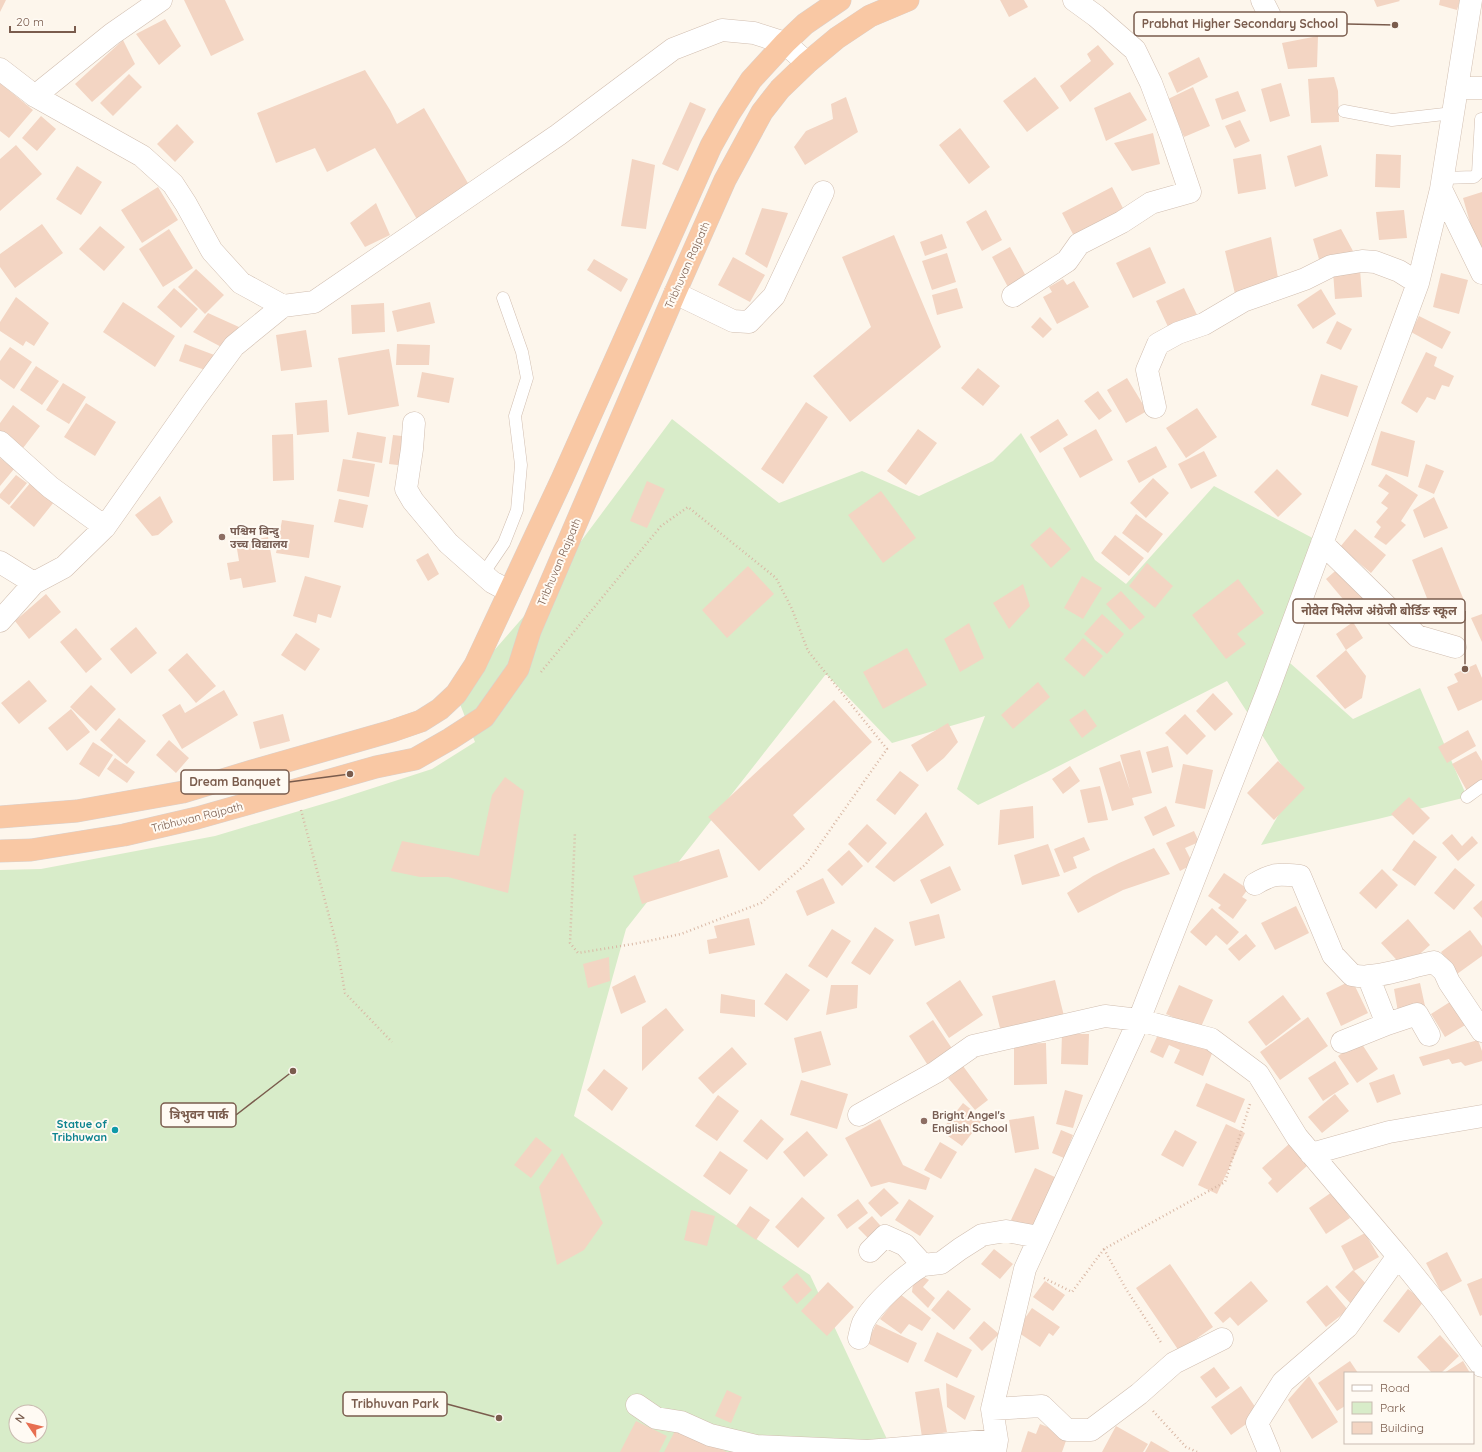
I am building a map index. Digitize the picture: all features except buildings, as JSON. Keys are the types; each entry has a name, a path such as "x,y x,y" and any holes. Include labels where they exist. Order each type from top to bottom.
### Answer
{"highway":[{"path":"0,817 77,811 183,792 392,731 421,721 440,709 456,694 475,665 568,465 711,146 751,80 785,43 805,24 840,0"},
{"name":"Tribhuvan Rajpath","path":"0,851 31,850 124,835 197,818 376,767 415,759 484,717 518,669 530,630 675,293 725,180 762,112 780,89 807,63 837,38 870,16 908,0"},
{"path":"77,811 80,842"}],"street":[{"path":"35,96 112,34 161,0"},
{"path":"1013,296 1067,261 1079,244 1122,222 1151,204 1190,192 1172,136 1151,82 1135,50 1096,16 1074,0"},
{"path":"637,1406 656,1418 681,1422 710,1435 753,1449 868,1451 996,1446 992,1409 1025,1268 1138,1020 1265,697 1418,283 1442,184 1471,0"},
{"path":"0,621 34,583 64,567 105,526 234,346 283,306 314,302 558,135 673,49 722,30 754,33 785,43 807,63"},
{"path":"0,69 35,96 142,156 173,184 186,204 212,252 241,283 283,306"},
{"path":"1457,88 1482,88"},
{"path":"1442,184 1482,274"},
{"path":"675,293 733,321 749,322 774,296 823,192"},
{"path":"1155,407 1147,370 1158,344 1178,333 1204,324 1243,301 1305,279 1331,266 1362,261 1375,262 1399,271 1418,283"},
{"path":"414,423 406,489 413,501 448,542 492,582 509,591"},
{"path":"0,442 50,486 105,526"},
{"path":"1322,543 1417,636 1455,647"},
{"path":"0,562 34,583"},
{"path":"1255,884 1267,877 1281,874 1300,876 1334,955 1352,975 1368,976 1434,962 1444,971 1449,982 1482,1031"},
{"path":"1368,976 1387,1024"},
{"path":"1342,1042 1416,1014 1429,1035"},
{"path":"859,1115 936,1072 973,1046 1105,1016 1138,1020 1211,1039 1258,1074 1297,1137 1398,1256 1440,1308 1482,1366"},
{"path":"1311,1154 1389,1132 1482,1116"},
{"path":"860,1338 862,1324 875,1306 909,1273 923,1265 941,1263 982,1235 1006,1232 1039,1237"},
{"path":"870,1251 885,1236 905,1245 923,1265"},
{"path":"1269,1452 1256,1423 1283,1382 1348,1327 1398,1256"},
{"path":"992,1409 1042,1406 1067,1430 1091,1430 1139,1394 1174,1363 1222,1339"}],"lane":[{"path":"1344,111 1392,120 1453,113"},
{"path":"1442,184 1474,177 1478,173 1481,119"},
{"path":"483,574 504,543 518,510 521,465 515,416 527,378 522,352 503,298"},
{"path":"1467,797 1482,786"}],"path":[{"path":"538,675 662,526 688,506 776,578 792,609 808,651 887,749 806,864 796,874 761,903 681,934 639,944 578,953 570,942 576,832"},
{"path":"296,790 337,946 345,993 392,1042"},
{"path":"1025,1268 1072,1292 1104,1249 1225,1182 1252,1098 1258,1074"},
{"path":"1104,1249 1126,1289 1174,1363"},
{"path":"1139,1394 1154,1413 1186,1447 1197,1452"}],"green space":[{"path":"672,419 779,503 862,471 919,496 993,461 1021,433 1095,560 1126,584 1214,486 1322,543 1290,663 1353,719 1420,688 1467,797 1378,819 1261,845 1295,786 1227,681 1045,773 978,805 957,789 985,716 892,743 826,674 626,929 574,1116 810,1275 893,1452 0,1452 0,870 41,869 215,836 336,800 432,769 475,742 456,694 532,607"}],"place":[{"name":"Prabhat Higher Secondary School","path":"1395,25"},
{"name":"पश्चिम बिन्दु उच्च विद्यालय","path":"222,537"},
{"name":"नोवेल भिलेज अंग्रेजी बोर्डिङ स्कूल","path":"1465,669"},
{"name":"Dream Banquet","path":"350,774"},
{"name":"त्रिभुवन पार्क","path":"293,1071"},
{"name":"Bright Angel's English School","path":"924,1121"},
{"name":"Statue of Tribhuwan","path":"115,1130"},
{"name":"Tribhuvan Park","path":"499,1418"}]}
